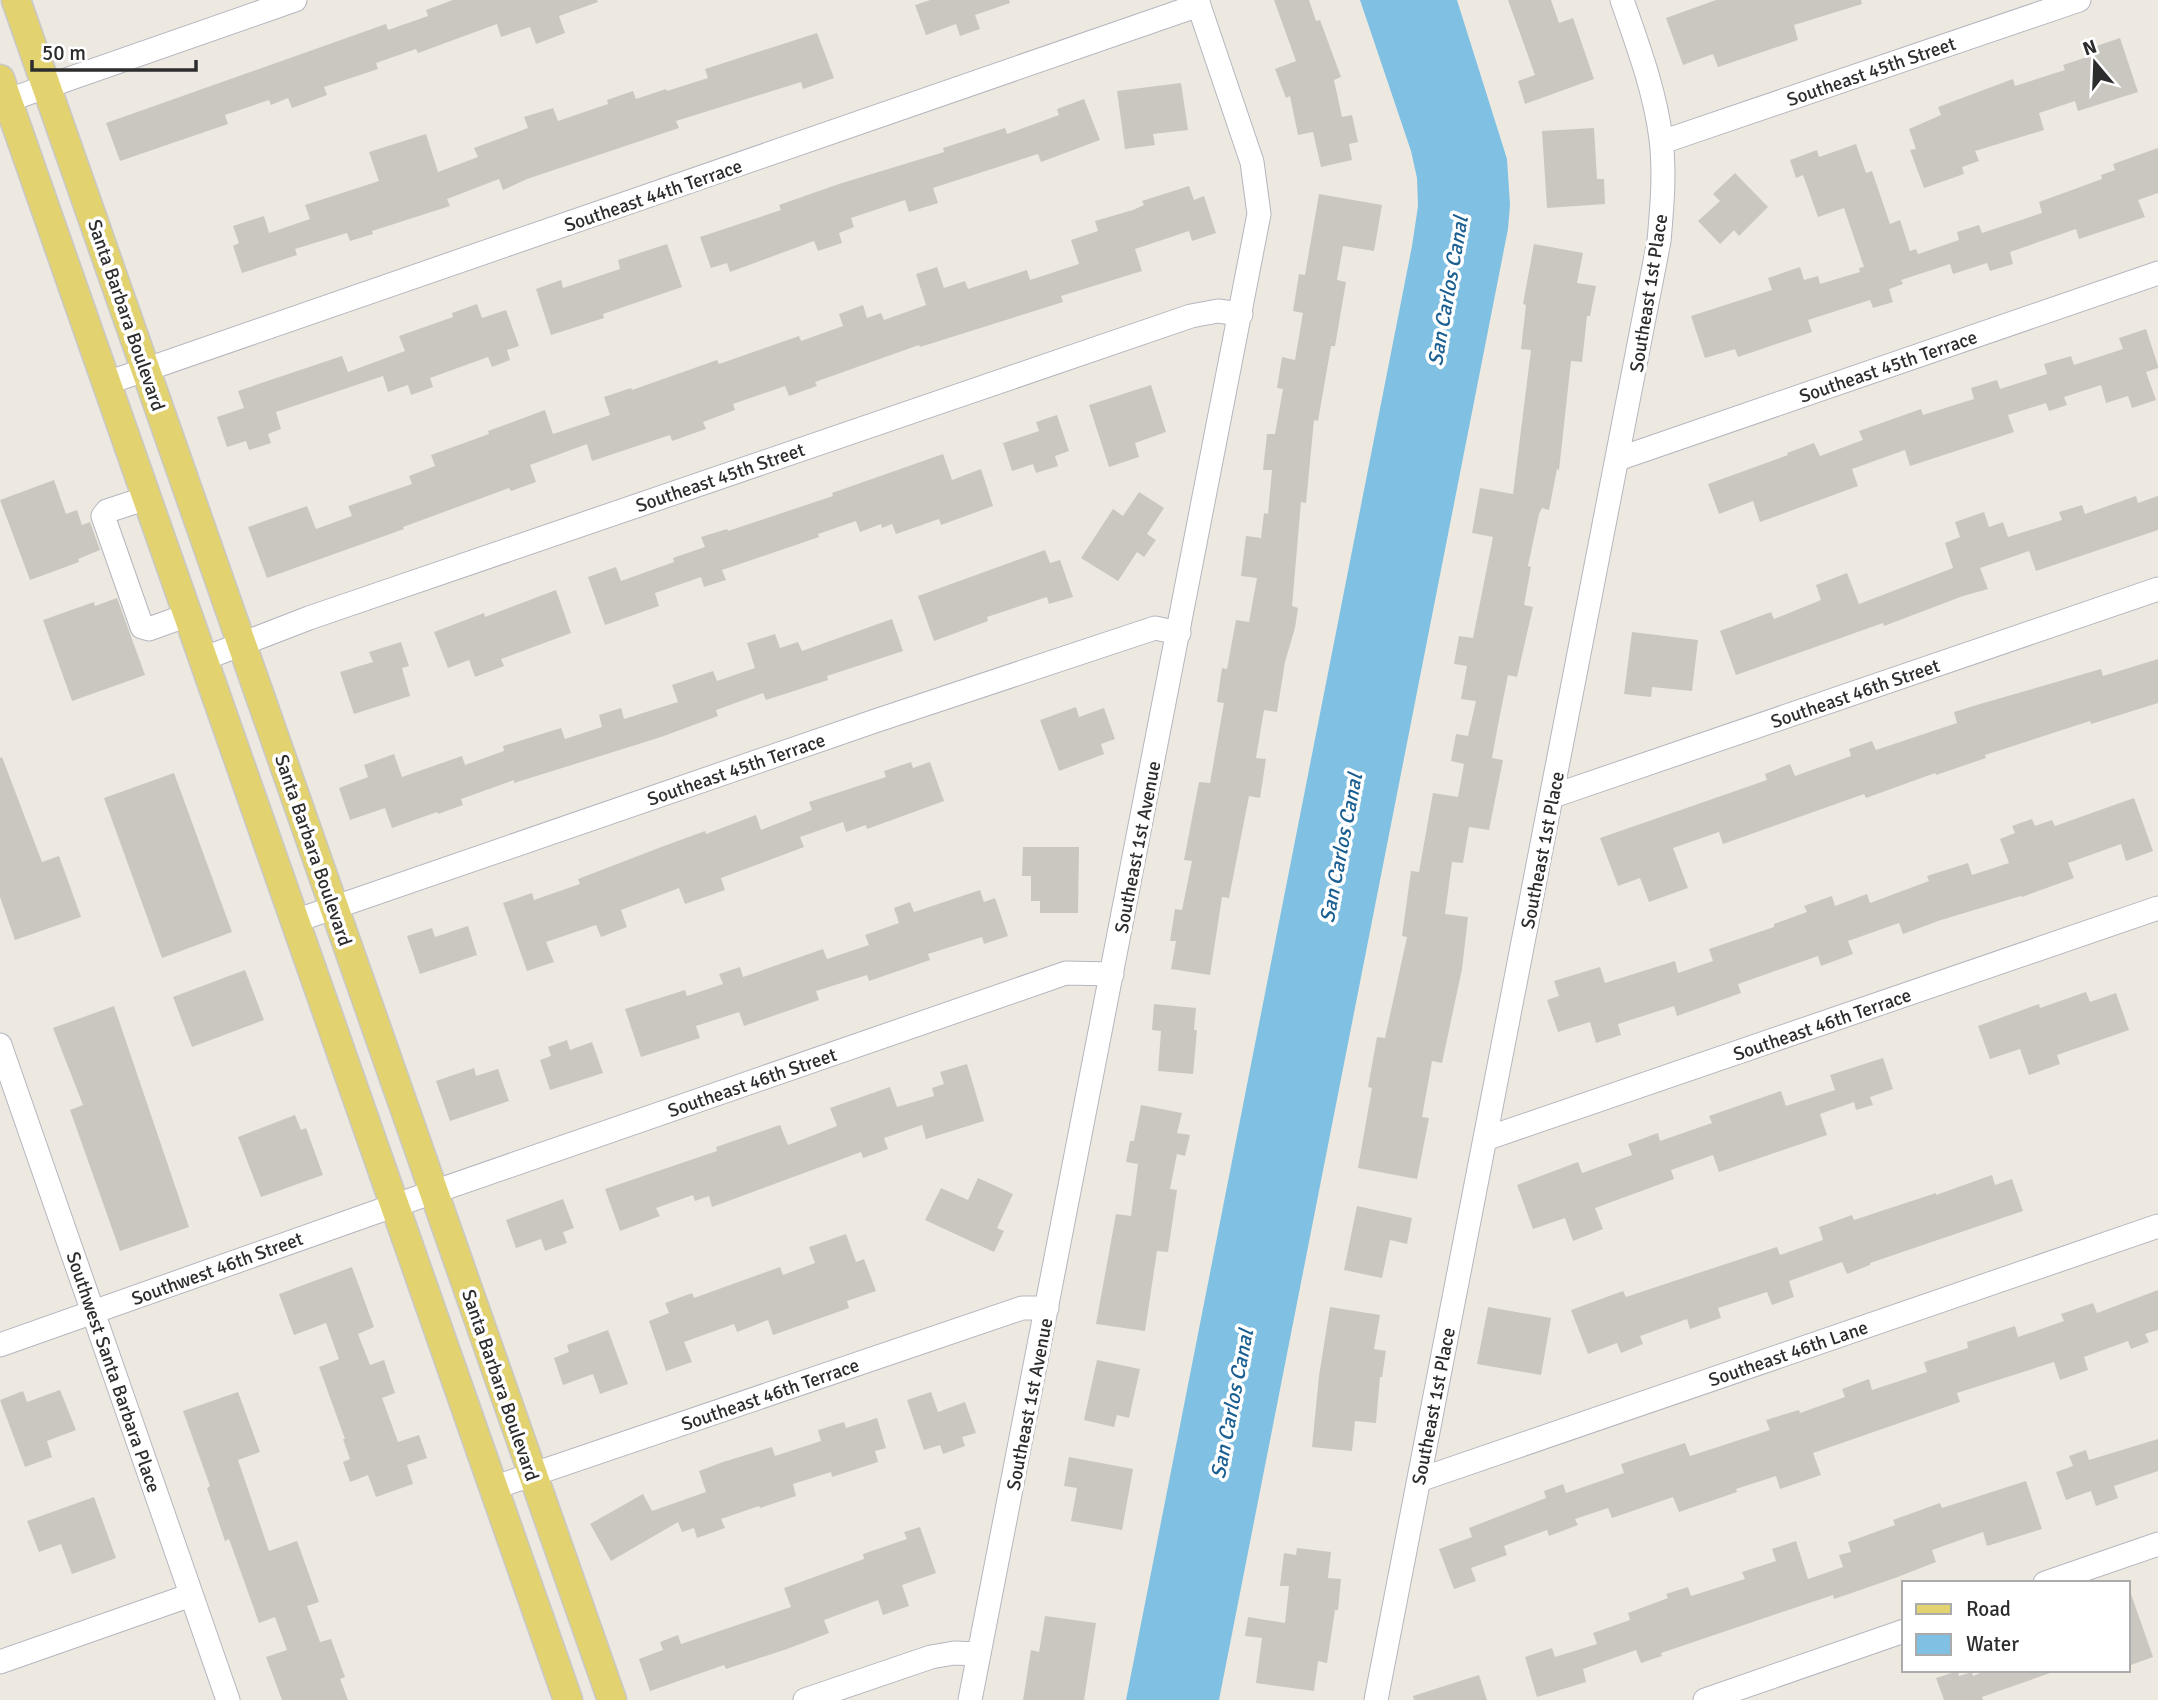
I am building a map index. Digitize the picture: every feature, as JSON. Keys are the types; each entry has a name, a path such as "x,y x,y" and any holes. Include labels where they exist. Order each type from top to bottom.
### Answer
{"main road":[{"name":"Santa Barbara Boulevard","path":"16,0 612,1700"},
{"path":"3,94 107,383 568,1700"}],"street":[{"path":"3,94 47,87 295,0"},
{"name":"Southeast 1st Place","path":"1376,1700 1659,241 1663,184 1662,142 1656,108 1622,0"},
{"name":"Southeast 45th Street","path":"1662,142 2079,0"},
{"name":"Southeast 1st Avenue","path":"970,1700 1259,214 1252,162 1198,3"},
{"name":"Southeast 44th Terrace","path":"107,383 1198,3"},
{"name":"Southeast 45th Terrace","path":"1618,459 2158,273"},
{"name":"Southeast 45th Street","path":"203,659 520,546 1191,316 1218,311 1241,314"},
{"path":"147,498 107,511 103,516 142,627 149,629 188,615"},
{"name":"Southeast 46th Street","path":"1553,796 2158,589"},
{"name":"Southeast 45th Terrace","path":"295,921 1154,628 1179,634"},
{"name":"Southeast 46th Terrace","path":"1485,1139 2158,908"},
{"name":"Southeast 46th Street","path":"394,1206 1066,972 1112,974"},
{"name":"Southwest Santa Barbara Place","path":"0,1045 228,1700"},
{"name":"Southwest 46th Street","path":"0,1345 394,1206"},
{"name":"Southeast 46th Lane","path":"1419,1480 2158,1226"},
{"name":"Southeast 46th Terrace","path":"493,1488 1022,1308 1047,1308"},
{"path":"2051,1581 2158,1544"},
{"path":"0,1662 191,1595"},
{"path":"1705,1700 1902,1632"},
{"path":"805,1700 931,1657 954,1653 979,1654"}],"water":[{"name":"San Carlos Canal","path":"1360,0 1457,0 1507,159 1510,205 1508,229 1219,1700 1126,1700 1418,206 1417,178 1411,151"}],"building":[{"path":"453,0 598,2 559,16 565,33 536,44 530,27 501,37 497,24 418,53 416,49 376,63 378,69 324,87 327,95 292,108 288,98 271,105 269,100 225,115 228,124 120,161 106,123 386,24 388,30 428,16 426,10"},
{"path":"930,0 1009,0 1010,3 975,15 980,29 960,36 956,24 926,35 915,5"},
{"path":"1274,0 1309,0 1316,21 1320,20 1341,77 1334,80 1342,117 1352,115 1358,142 1349,144 1352,160 1321,167 1313,132 1298,135 1290,96 1286,98 1275,69 1296,61"},
{"path":"1508,0 1551,0 1559,23 1573,18 1594,79 1525,104 1518,81 1535,75"},
{"path":"1716,0 1861,0 1862,4 1794,25 1798,40 1718,67 1713,54 1683,65 1666,18"},
{"path":"817,33 834,78 803,89 801,82 676,121 679,128 527,179 503,190 499,179 447,199 450,206 372,231 373,234 350,241 347,233 295,249 297,255 242,273 233,246 239,243 233,226 264,216 269,233 310,219 305,205 379,181 369,152 426,134 438,172 478,157 474,148 528,128 524,117 553,108 558,121 608,104 607,100 633,91 636,99 666,89 667,91 708,78 705,69"},
{"path":"2120,38 2138,92 2078,111 2075,101 2039,113 2044,130 1975,151 1979,161 1962,167 1964,174 1924,188 1910,150 1916,149 1909,129 1941,115 1938,107 2013,79 2015,86 2065,70 2063,65 2093,55 2091,48"},
{"path":"1181,83 1188,130 1153,134 1155,145 1125,149 1117,91"},
{"path":"1084,99 1100,140 1041,162 1038,154 933,188 938,203 909,212 905,200 851,218 854,227 839,233 842,243 818,251 814,241 730,272 727,263 711,268 700,237 781,210 779,205 839,184 944,152 943,148 1005,128 1007,134 1059,115 1057,109"},
{"path":"1594,128 1597,179 1604,179 1605,204 1547,208 1542,131"},
{"path":"1856,144 1866,173 1872,171 1890,224 1900,220 1910,251 1916,249 1918,254 1959,240 1957,232 1979,225 1982,233 2042,213 2039,202 2102,179 2101,175 2115,170 2113,164 2158,148 2158,193 2138,200 2145,217 2079,239 2076,229 2010,252 2013,264 1990,271 1987,263 1953,274 1950,264 1901,280 1903,284 1889,289 1893,302 1873,308 1870,300 1808,320 1812,332 1738,357 1735,349 1705,358 1691,316 1772,290 1768,278 1800,267 1804,280 1818,276 1820,284 1860,272 1859,268 1864,267 1844,208 1818,217 1803,175 1796,178 1790,160 1817,150 1819,157"},
{"path":"1735,173 1768,207 1739,236 1734,230 1720,244 1698,221 1720,201 1713,194"},
{"path":"1189,186 1194,200 1204,196 1216,233 1192,241 1189,231 1135,249 1142,271 1061,296 1063,302 920,347 919,345 815,382 817,386 789,396 785,386 733,404 735,410 703,422 706,429 672,441 670,435 592,461 587,444 530,465 536,482 511,491 509,488 267,578 248,527 307,506 316,529 352,516 348,506 412,484 409,476 435,466 431,455 545,410 553,434 610,415 604,397 717,360 719,364 799,336 801,341 843,326 839,314 863,305 867,318 881,313 884,320 926,305 916,274 937,267 944,288 965,281 968,289 1027,270 1030,280 1079,264 1071,240 1098,231 1095,221 1133,210 1144,205 1142,201"},
{"path":"1319,194 1382,205 1374,251 1343,246 1337,280 1346,282 1318,421 1314,420 1306,503 1301,502 1292,606 1298,608 1295,628 1285,662 1277,712 1264,710 1256,758 1266,759 1260,798 1249,796 1229,898 1222,897 1210,975 1171,969 1176,941 1170,941 1175,909 1182,910 1192,861 1184,860 1199,782 1210,783 1224,703 1217,702 1222,668 1227,669 1236,620 1249,622 1257,578 1241,576 1246,536 1261,538 1264,513 1268,514 1272,470 1263,470 1267,434 1275,434 1283,389 1277,388 1282,357 1295,360 1303,313 1293,311 1299,274 1305,275"},
{"path":"667,244 682,287 603,314 604,318 551,335 536,289 561,280 563,288 620,269 618,260"},
{"path":"1534,244 1583,253 1577,283 1596,286 1590,316 1587,316 1582,362 1571,361 1559,470 1557,469 1549,510 1542,508 1539,514 1528,566 1531,567 1524,605 1533,607 1517,677 1508,675 1498,725 1492,758 1503,760 1489,830 1469,827 1463,863 1452,862 1445,914 1468,917 1462,969 1442,1063 1432,1061 1422,1117 1429,1118 1417,1179 1358,1168 1372,1088 1368,1087 1377,1037 1385,1038 1407,937 1402,936 1411,871 1419,872 1433,793 1458,797 1464,764 1451,761 1456,734 1468,736 1476,701 1461,699 1467,666 1454,664 1459,636 1473,638 1493,537 1472,533 1480,488 1513,494 1531,350 1521,349 1526,305 1523,304"},
{"path":"477,304 482,318 506,310 519,346 507,350 510,360 492,367 488,357 430,378 433,387 411,395 408,385 388,392 383,376 276,412 281,429 268,434 271,443 249,450 246,441 227,447 217,417 244,408 238,391 342,356 348,372 405,351 399,336 453,317 452,313"},
{"path":"2146,329 2158,366 2146,372 2156,400 2132,408 2128,396 2106,403 2101,385 2064,397 2067,405 2049,411 2046,403 2008,415 2014,432 1910,466 1905,450 1852,469 1858,486 1760,522 1753,501 1719,514 1708,484 1814,443 1820,456 1863,440 1859,431 1921,409 1923,415 1974,399 1971,388 1997,380 2000,389 2047,374 2044,364 2071,356 2074,365 2123,349 2119,338"},
{"path":"1151,385 1166,432 1135,443 1139,457 1109,467 1089,405"},
{"path":"1057,415 1069,451 1055,456 1058,466 1036,473 1033,464 1012,471 1003,443 1039,431 1036,422"},
{"path":"943,454 952,480 981,469 993,506 941,525 939,519 896,534 892,524 882,528 881,524 860,532 856,521 818,534 819,537 722,570 726,580 704,587 701,577 655,593 659,606 605,625 588,577 616,567 621,581 674,562 673,558 705,547 701,537 727,529 728,531 833,496 832,493"},
{"path":"54,480 66,514 77,510 82,525 90,522 100,550 78,559 79,562 30,580 0,500"},
{"path":"1139,492 1164,508 1147,534 1156,540 1144,557 1137,552 1118,581 1081,558 1113,509 1123,516"},
{"path":"2136,496 2138,503 2158,496 2158,530 2036,571 2029,551 1980,568 1988,589 1736,675 1720,631 1771,612 1774,619 1821,600 1816,585 1847,573 1859,604 1953,568 1945,543 1960,537 1955,522 1984,512 1989,527 2003,522 2008,537 2062,520 2059,512 2082,505 2085,514"},
{"path":"1045,550 1050,563 1060,560 1073,597 1049,604 1047,597 987,617 988,621 934,641 918,596"},
{"path":"556,590 571,633 501,659 504,666 475,677 469,660 448,668 434,632 484,613 485,617"},
{"path":"117,598 145,675 72,701 43,620 94,602 95,606"},
{"path":"892,619 903,651 766,700 763,693 716,710 718,716 661,737 514,783 514,780 461,799 463,805 438,814 437,812 392,828 385,808 350,820 339,788 368,777 364,765 394,754 402,777 462,756 465,765 504,751 503,746 561,728 565,739 602,727 599,715 621,708 624,719 678,702 672,685 713,671 717,681 755,668 747,643 775,634 780,648 798,642 802,651"},
{"path":"1632,632 1698,640 1692,691 1652,687 1651,697 1624,694"},
{"path":"401,642 409,666 402,668 410,696 354,714 340,672 373,662 369,652"},
{"path":"2158,659 2158,703 2091,724 2090,721 1985,755 1986,758 1866,798 1864,794 1723,844 1719,832 1673,848 1688,888 1649,902 1640,878 1618,886 1600,838 1767,780 1765,774 1790,764 1795,776 1851,756 1849,749 1872,741 1876,750 1957,723 1954,712 2101,669 2103,676"},
{"path":"1076,707 1079,717 1104,708 1115,739 1101,744 1104,754 1059,771 1040,720"},
{"path":"2,757 42,862 59,856 81,917 15,940 0,897"},
{"path":"911,762 913,768 930,762 944,801 867,829 866,825 846,832 843,822 800,837 804,847 721,878 725,890 685,904 679,888 621,910 627,927 601,937 596,925 546,942 554,962 527,971 503,903 532,893 534,900 580,884 578,879 705,831 706,834 756,815 761,830 812,810 809,802 886,777 884,771"},
{"path":"174,773 232,932 162,958 104,798"},
{"path":"2134,798 2153,851 2126,861 2121,844 2068,863 2074,878 1903,934 1899,923 1848,941 1853,954 1821,966 1818,956 1738,984 1741,993 1677,1016 1674,1006 1618,1024 1621,1035 1596,1043 1590,1022 1558,1032 1547,1000 1559,996 1554,981 1600,967 1605,983 1675,961 1678,973 1713,961 1709,949 1774,927 1774,924 1807,912 1804,906 1832,896 1835,906 1867,894 1870,903 1929,881 1927,876 1968,863 1972,875 2009,863 2000,839 2015,833 2012,826 2032,819 2035,826 2052,820 2055,826"},
{"path":"1023,847 1079,847 1078,913 1040,913 1040,901 1031,901 1031,876 1022,876"},
{"path":"980,890 984,902 995,898 1008,936 984,944 982,937 928,954 930,960 869,981 867,975 816,991 819,1000 744,1026 739,1012 696,1026 700,1038 641,1057 625,1009 685,990 687,996 723,984 719,974 740,967 743,977 823,949 827,959 869,945 865,935 899,923 894,908 910,902 914,912"},
{"path":"468,926 477,955 420,974 407,936 432,928 435,937"},
{"path":"245,970 264,1020 192,1047 173,997"},
{"path":"2086,992 2090,1002 2116,993 2129,1030 2057,1055 2060,1064 2029,1075 2020,1049 1990,1059 1978,1026 2039,1004 2040,1008"},
{"path":"1154,1004 1196,1008 1193,1074 1158,1071 1161,1031 1152,1030"},
{"path":"114,1006 189,1227 120,1251 70,1110 83,1105 53,1028"},
{"path":"567,1040 570,1050 592,1042 603,1073 550,1090 540,1060 551,1056 548,1047"},
{"path":"1883,1058 1893,1089 1870,1097 1873,1105 1856,1110 1854,1102 1820,1114 1827,1135 1719,1172 1713,1155 1671,1170 1674,1179 1595,1208 1603,1229 1573,1241 1565,1218 1533,1229 1517,1185 1578,1162 1582,1173 1632,1155 1628,1144 1658,1133 1660,1141 1712,1123 1709,1116 1781,1091 1786,1106 1835,1090 1830,1075"},
{"path":"967,1064 984,1121 926,1139 922,1125 884,1138 888,1149 863,1158 861,1152 712,1207 709,1196 695,1201 693,1195 656,1208 660,1216 620,1231 605,1189 717,1151 716,1147 780,1125 788,1145 837,1126 830,1108 890,1087 897,1107 934,1096 932,1088 944,1084 940,1072"},
{"path":"474,1068 476,1076 498,1069 509,1101 450,1121 436,1081"},
{"path":"1141,1105 1182,1113 1177,1133 1190,1135 1185,1156 1177,1154 1170,1189 1177,1190 1168,1252 1157,1251 1145,1331 1096,1324 1116,1214 1131,1216 1138,1164 1126,1162 1130,1141 1134,1141"},
{"path":"295,1115 301,1130 306,1128 323,1175 261,1197 238,1137"},
{"path":"1992,1175 1995,1185 2012,1179 2023,1211 1870,1263 1847,1274 1842,1262 1789,1281 1794,1297 1772,1305 1767,1292 1718,1308 1721,1318 1690,1329 1687,1319 1640,1336 1643,1344 1621,1353 1617,1343 1588,1354 1571,1310 1623,1291 1626,1297 1777,1247 1780,1255 1823,1240 1819,1227 1852,1215 1854,1220"},
{"path":"978,1178 1013,1194 997,1228 1004,1231 994,1252 925,1220 941,1188 968,1200"},
{"path":"563,1199 574,1228 563,1232 567,1243 545,1251 541,1239 516,1248 506,1220"},
{"path":"1357,1206 1412,1218 1407,1244 1390,1240 1382,1278 1344,1270"},
{"path":"846,1234 856,1262 864,1259 876,1291 847,1301 849,1308 773,1335 768,1320 737,1332 734,1324 684,1342 692,1362 666,1371 649,1321 669,1313 665,1303 692,1293 694,1298 780,1267 783,1275 815,1263 809,1247"},
{"path":"352,1267 374,1327 358,1334 370,1365 384,1360 395,1393 382,1398 398,1442 419,1435 427,1458 407,1465 413,1484 376,1497 368,1475 350,1482 343,1462 350,1459 345,1439 319,1367 339,1359 326,1323 294,1335 279,1294"},
{"path":"2158,1290 2158,1330 2145,1334 2149,1342 2131,1349 2128,1341 2084,1357 2088,1370 2060,1380 2054,1362 1957,1393 1960,1402 1813,1453 1821,1475 1780,1489 1776,1476 1679,1512 1673,1497 1612,1518 1608,1508 1575,1519 1578,1525 1549,1536 1547,1530 1504,1546 1507,1555 1471,1568 1476,1581 1454,1589 1439,1549 1472,1537 1469,1528 1546,1498 1544,1491 1563,1484 1566,1493 1624,1473 1621,1464 1685,1443 1690,1456 1770,1430 1766,1420 1799,1410 1800,1413 1845,1397 1842,1389 1869,1379 1872,1390 1927,1372 1924,1362 1968,1348 1967,1342 2015,1326 2018,1337 2064,1321 2061,1314 2093,1303 2097,1313"},
{"path":"1330,1307 1380,1315 1374,1349 1386,1351 1380,1377 1376,1423 1355,1421 1352,1451 1312,1447 1319,1376"},
{"path":"1488,1307 1551,1318 1541,1375 1477,1364"},
{"path":"608,1330 628,1384 600,1394 593,1374 563,1385 554,1358 569,1352 567,1345"},
{"path":"1097,1360 1140,1369 1129,1418 1117,1415 1114,1427 1084,1420"},
{"path":"60,1390 76,1430 47,1441 52,1457 25,1467 0,1400 23,1391 27,1402"},
{"path":"238,1392 260,1452 238,1460 269,1551 297,1541 319,1602 307,1606 320,1642 331,1639 345,1677 340,1679 348,1700 282,1700 266,1657 287,1650 275,1617 259,1623 229,1539 225,1541 207,1488 210,1486 183,1411"},
{"path":"931,1392 938,1412 965,1402 976,1433 962,1437 965,1446 943,1454 940,1445 924,1450 907,1400"},
{"path":"877,1418 886,1448 875,1451 878,1462 832,1477 831,1472 793,1484 796,1496 721,1519 725,1528 697,1538 694,1528 682,1532 678,1522 611,1561 590,1524 643,1494 652,1511 706,1492 699,1471 723,1462 772,1447 775,1456 821,1441 818,1430 844,1422 846,1428"},
{"path":"2158,1439 2158,1471 2114,1486 2118,1498 2096,1506 2091,1491 2066,1500 2056,1472 2073,1466 2069,1456 2086,1450 2089,1460"},
{"path":"1069,1457 1133,1469 1122,1530 1071,1521 1077,1488 1064,1486"},
{"path":"2026,1481 2042,1529 1987,1546 1983,1532 1932,1550 1936,1562 1895,1578 1834,1599 1833,1595 1661,1653 1662,1656 1641,1663 1636,1650 1583,1669 1586,1682 1537,1697 1525,1657 1552,1648 1555,1657 1597,1644 1593,1633 1630,1620 1628,1613 1668,1598 1666,1594 1688,1587 1691,1596 1745,1579 1742,1572 1776,1561 1772,1549 1796,1541 1808,1579 1843,1567 1839,1555 1851,1552 1848,1542 1895,1525 1893,1520 1940,1503 1942,1508"},
{"path":"94,1497 116,1558 72,1574 61,1544 39,1552 27,1521"},
{"path":"920,1527 936,1573 902,1585 909,1606 883,1615 878,1600 824,1620 829,1633 726,1669 724,1665 650,1691 639,1659 663,1650 660,1642 678,1635 681,1644 791,1607 784,1588 864,1559 863,1554 907,1539 904,1532"},
{"path":"1297,1548 1331,1552 1328,1578 1341,1579 1338,1610 1335,1610 1327,1663 1318,1661 1314,1691 1256,1683 1262,1638 1245,1636 1248,1617 1285,1623 1289,1586 1280,1586 1284,1553 1296,1555"},
{"path":"2130,1594 2131,1594 2153,1657 2130,1665"},
{"path":"1045,1616 1096,1623 1084,1700 1023,1700 1031,1650 1039,1652"},
{"path":"1955,1672 1958,1672 1959,1676 1972,1672 1973,1676 1983,1672 2050,1672 1982,1697 1983,1700 1944,1700 1936,1678"},
{"path":"1479,1675 1487,1700 1414,1700 1413,1696"}]}
